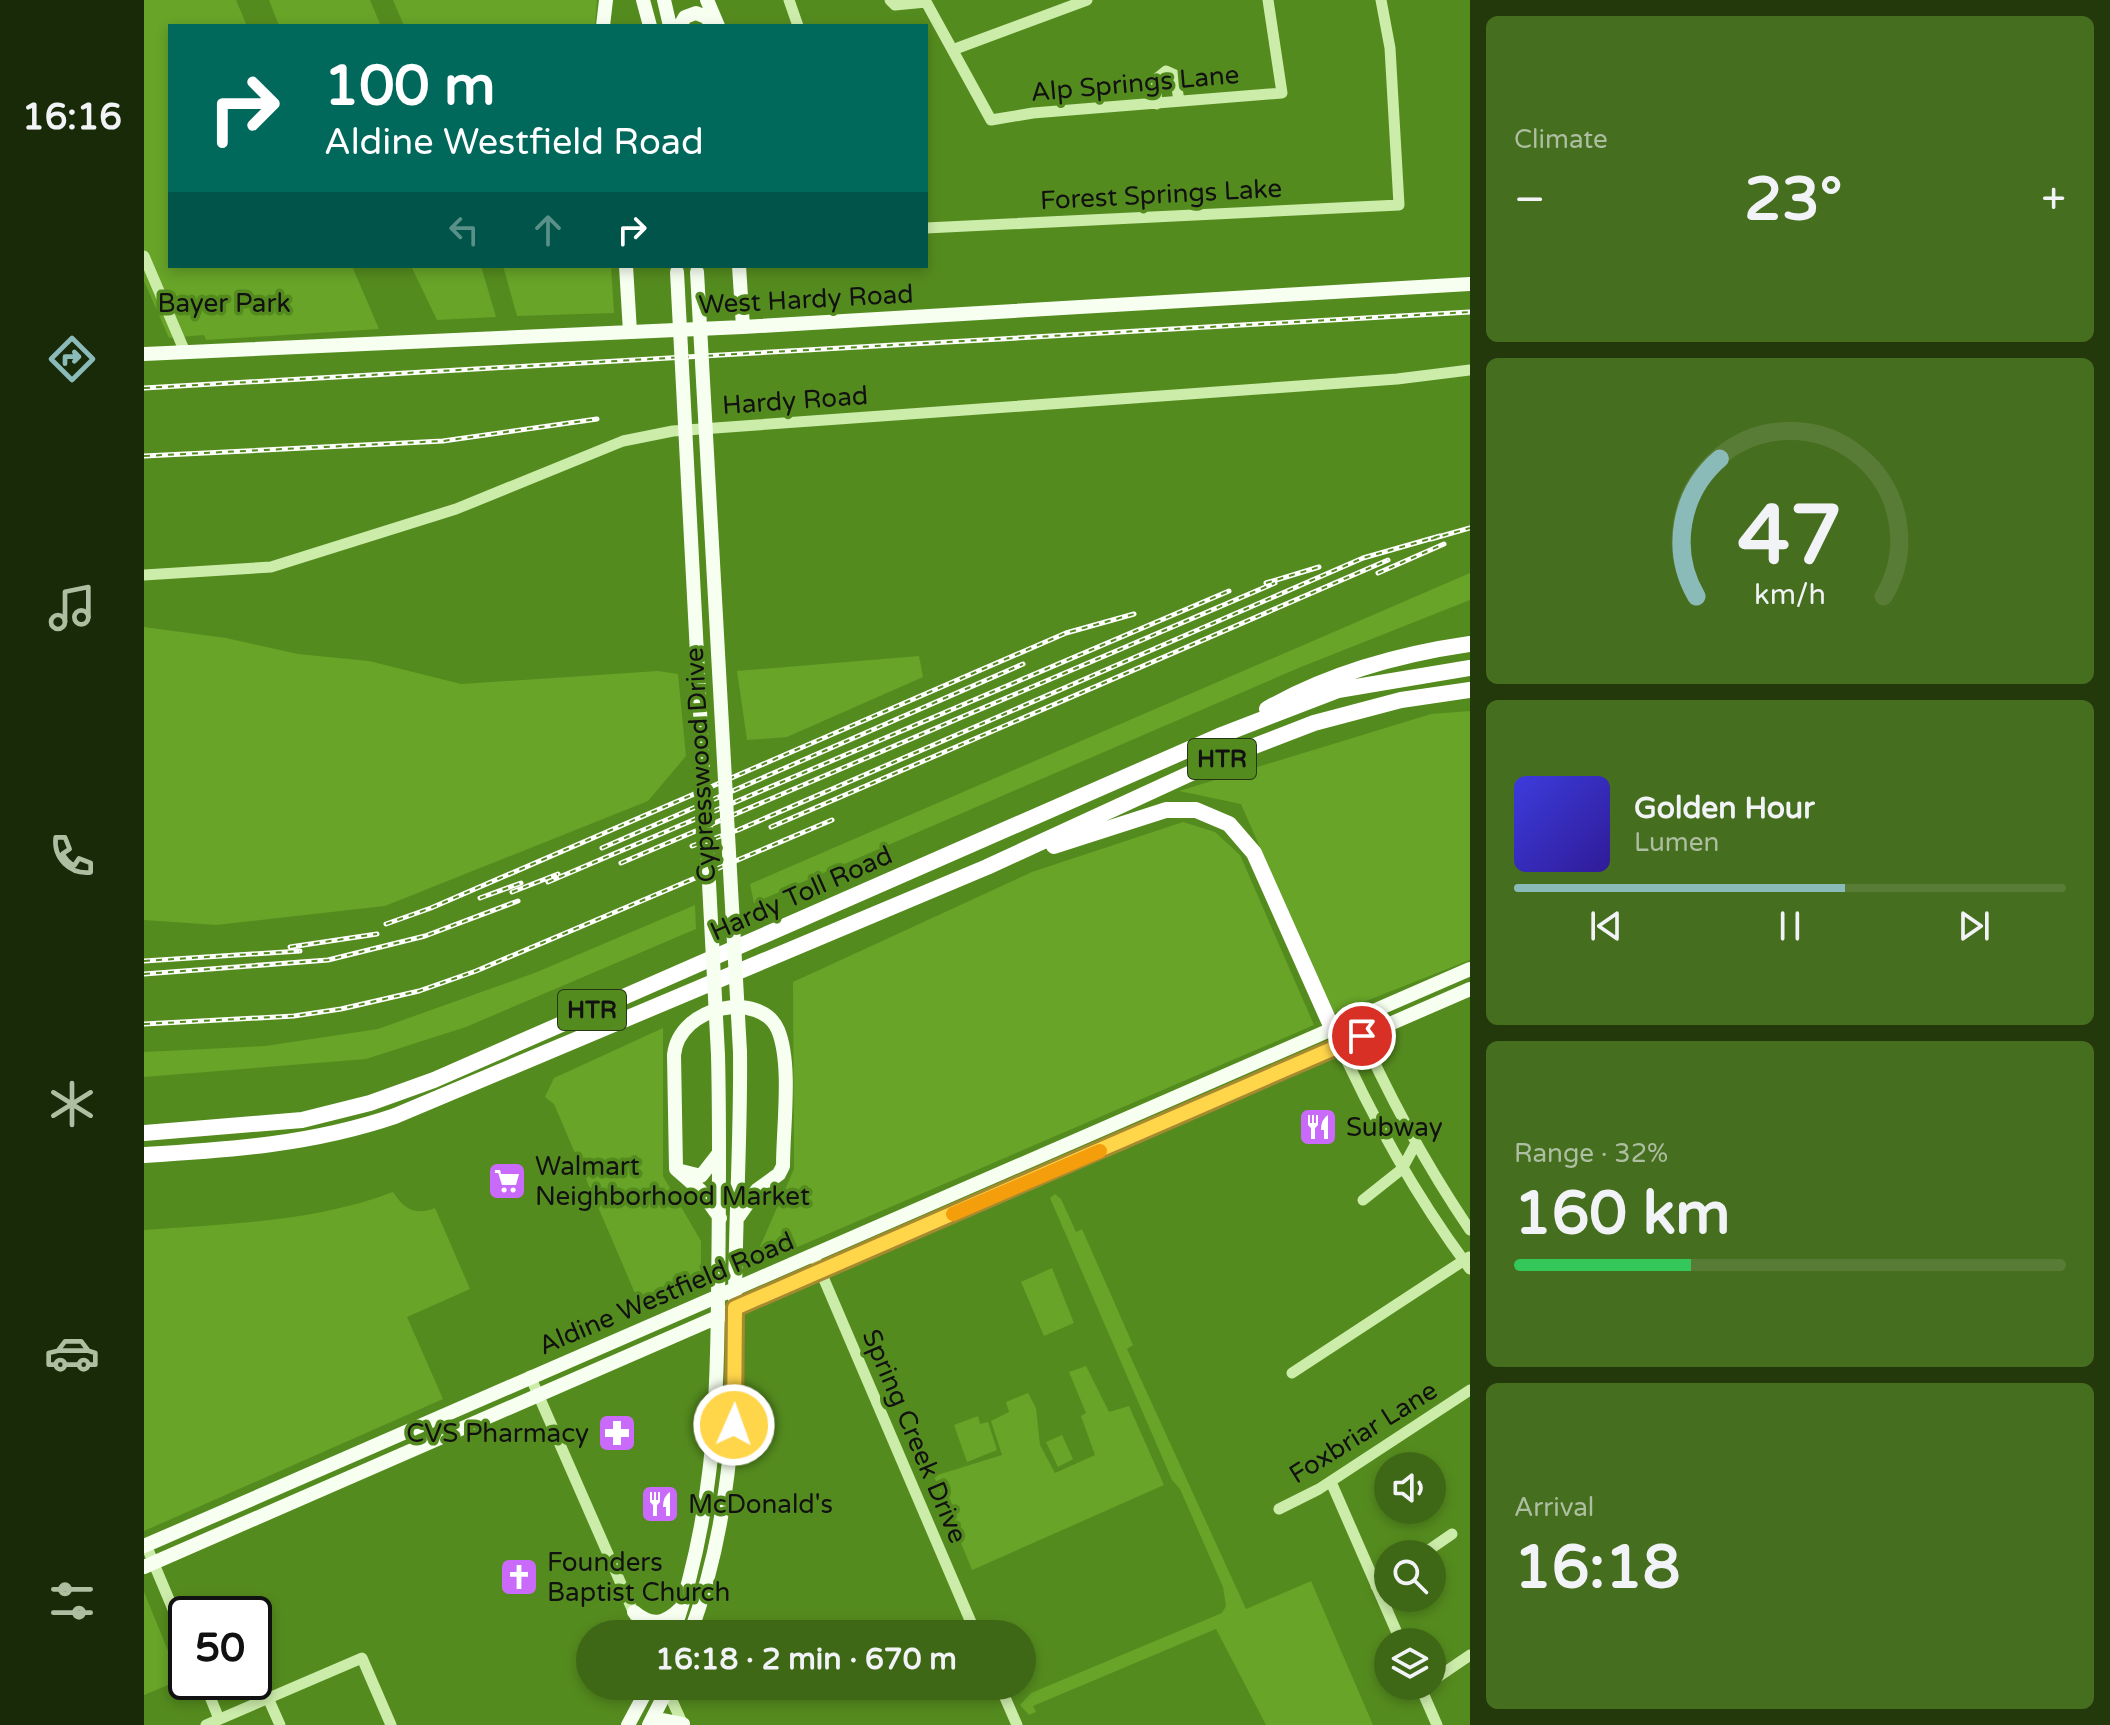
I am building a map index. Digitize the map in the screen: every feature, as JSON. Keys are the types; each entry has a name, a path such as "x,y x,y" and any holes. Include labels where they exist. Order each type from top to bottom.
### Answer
{"highway":[{"path":"1219,736 1286,698 1396,657 1470,644"},
{"name":"Hardy Toll Road","path":"144,1133 302,1120 370,1103 434,1080 1219,736 1338,690 1470,668"},
{"name":"Hardy Toll Road","path":"144,1155 293,1143 348,1132 395,1116 987,867 1226,757 1314,723 1401,700 1470,690"},
{"path":"987,867 1166,810 1196,810 1218,818 1238,832 1254,853 1332,1028"}],"main road":[{"path":"603,24 606,0"},
{"path":"643,0 649,24"},
{"path":"664,0 670,24"},
{"path":"707,0 715,24"},
{"path":"681,24 685,17 696,13 714,24"},
{"path":"626,268 630,332"},
{"path":"739,268 743,327"},
{"name":"Cypresswood Drive","path":"676,269 718,1055 720,1218 714,1444 708,1496 678,1620"},
{"name":"Cypresswood Drive","path":"695,1620 709,1577 726,1499 734,1425 740,1161 740,1052 697,269"},
{"name":"West Hardy Road","path":"144,354 743,327 1470,284"},
{"name":"Aldine Westfield Road","path":"145,1545 530,1376 780,1272 933,1201 1470,969"},
{"name":"Aldine Westfield Road","path":"149,1564 1470,989"},
{"path":"720,1218 700,1190 676,1169 674,1055 678,1038 690,1021 700,1015 746,1009 775,1025 783,1049 783,1166 757,1190 739,1216"},
{"path":"1175,1096 1183,1115"},
{"path":"1055,1148 1062,1167"},
{"path":"676,1169 701,1176 719,1152"},
{"path":"740,1161 754,1175 773,1178"},
{"path":"933,1201 939,1220"},
{"path":"738,1254 743,1266 754,1274 780,1272"},
{"path":"673,1334 697,1331 706,1334 717,1352"},
{"path":"384,1440 392,1459"},
{"path":"708,1496 726,1499"},
{"path":"634,1612 644,1620 657,1623 670,1619 682,1608"},
{"path":"628,1725 641,1700"},
{"path":"651,1725 662,1700"},
{"path":"651,1725 663,1720 683,1724"}],"street":[{"path":"789,0 797,24"},
{"path":"890,0 895,5 926,1 955,49 1087,0"},
{"name":"Alp Springs Lane","path":"955,49 991,120 1033,113 1282,93 1268,0"},
{"name":"Forest Springs Lake","path":"928,228 1399,205 1390,48 1381,0"},
{"path":"1157,104 1155,80 1166,71 1175,75 1179,101"},
{"path":"144,256 185,352"},
{"name":"Hardy Road","path":"144,575 271,567 456,509 623,441 673,431 1397,379 1470,370"},
{"path":"1354,1018 1415,1145 1470,1230"},
{"path":"1292,1373 1468,1262 1402,1169 1373,1119 1332,1028"},
{"path":"1363,1200 1402,1169 1415,1145"},
{"name":"Spring Creek Drive","path":"814,1256 970,1620"},
{"path":"530,1376 637,1620"},
{"name":"Foxbriar Lane","path":"1279,1509 1331,1482 1470,1390"},
{"path":"1331,1482 1374,1581"},
{"path":"1443,1540 1452,1534"},
{"path":"145,1545 149,1564 168,1603"},
{"path":"1446,1671 1470,1655"},
{"path":"272,1696 362,1658 391,1725"},
{"path":"211,1700 219,1719"},
{"path":"206,1725 263,1700"},
{"path":"269,1700 280,1725"},
{"path":"673,1700 683,1724"},
{"path":"1006,1700 1017,1725"},
{"path":"1430,1700 1437,1725"}],"green space":[{"name":"Bayer Park","path":"144,0 236,0 246,24 168,24 168,268 353,268 379,329 206,340 204,335 169,338 144,281"},
{"path":"269,0 370,0 380,24 278,24"},
{"path":"393,0 597,0 595,24 403,24"},
{"path":"412,268 482,268 496,317 437,320"},
{"path":"504,268 611,268 614,313 517,316"},
{"path":"1470,573 1470,600 1301,667 754,903 750,884"},
{"path":"144,627 226,638 298,654 369,661 461,684 658,671 678,674 686,756 648,801 385,906 216,925 144,920"},
{"path":"919,656 923,677 787,737 747,740 737,671"},
{"path":"1470,711 1470,960 1333,1014 1241,804 1179,791 1431,714"},
{"path":"1183,822 1215,832 1240,855 1314,1025 751,1267 794,1169 793,982 1032,872"},
{"path":"695,905 696,929 466,1027 366,1059 144,1077 144,1052 265,1046 378,1029 537,972"},
{"path":"663,1028 663,1176 701,1241 701,1286 643,1312 554,1104 545,1097 554,1078"},
{"path":"393,1192 401,1203 416,1211 435,1208 470,1289 407,1317 443,1399 144,1531 144,1230 302,1216"},
{"path":"1055,1194 1061,1199 1076,1232 1082,1229 1133,1345 1127,1349 1246,1609 1311,1581 1373,1725 1266,1725 1216,1629 1033,1706 1036,1712 1029,1715 1020,1705 1025,1700 1036,1700 1036,1691 1222,1613 1226,1606 1223,1587 1180,1489 1172,1480 1050,1198"},
{"path":"1052,1268 1074,1323 1044,1336 1021,1282"},
{"path":"1086,1366 1109,1412 1129,1406 1164,1485 972,1570 934,1476 1002,1455 991,1421 1009,1412 1006,1402 1028,1393 1036,1408 1040,1445 1055,1473 1095,1455 1081,1416 1086,1413 1069,1372"},
{"path":"978,1416 980,1424 988,1422 997,1450 967,1462 954,1425"},
{"path":"1062,1435 1073,1459 1058,1467 1046,1442"},
{"path":"144,1592 168,1651 168,1685 144,1695"}],"railway":[{"path":"144,388 1470,312"},
{"path":"144,456 443,441 597,419"},
{"path":"1431,539 1470,528"},
{"path":"692,846 738,830 1363,558 1440,536"},
{"path":"1378,573 1444,544"},
{"path":"771,827 1388,560"},
{"path":"1266,583 1319,567"},
{"path":"621,863 1275,583"},
{"path":"548,882 1229,591"},
{"path":"386,924 431,908 1066,633 1134,614"},
{"path":"602,848 1023,664"},
{"path":"144,1024 294,1016 419,991 476,971 832,820"},
{"path":"512,892 558,874"},
{"path":"480,898 521,883"},
{"path":"144,974 328,960 425,936 518,901"},
{"path":"290,947 377,934"},
{"path":"144,961 300,951"}],"slow traffic":[{"path":"953,1214 1100,1151"}],"place":[{"name":"Subway","path":"1318,1127"},
{"name":"Walmart Neighborhood Market","path":"507,1181"},
{"name":"CVS Pharmacy","path":"617,1433"},
{"name":"McDonald's","path":"660,1504"},
{"name":"Founders Baptist Church","path":"519,1577"}],"route":[{"path":"734,1425 735,1308 820,1274 1362,1036"}]}
